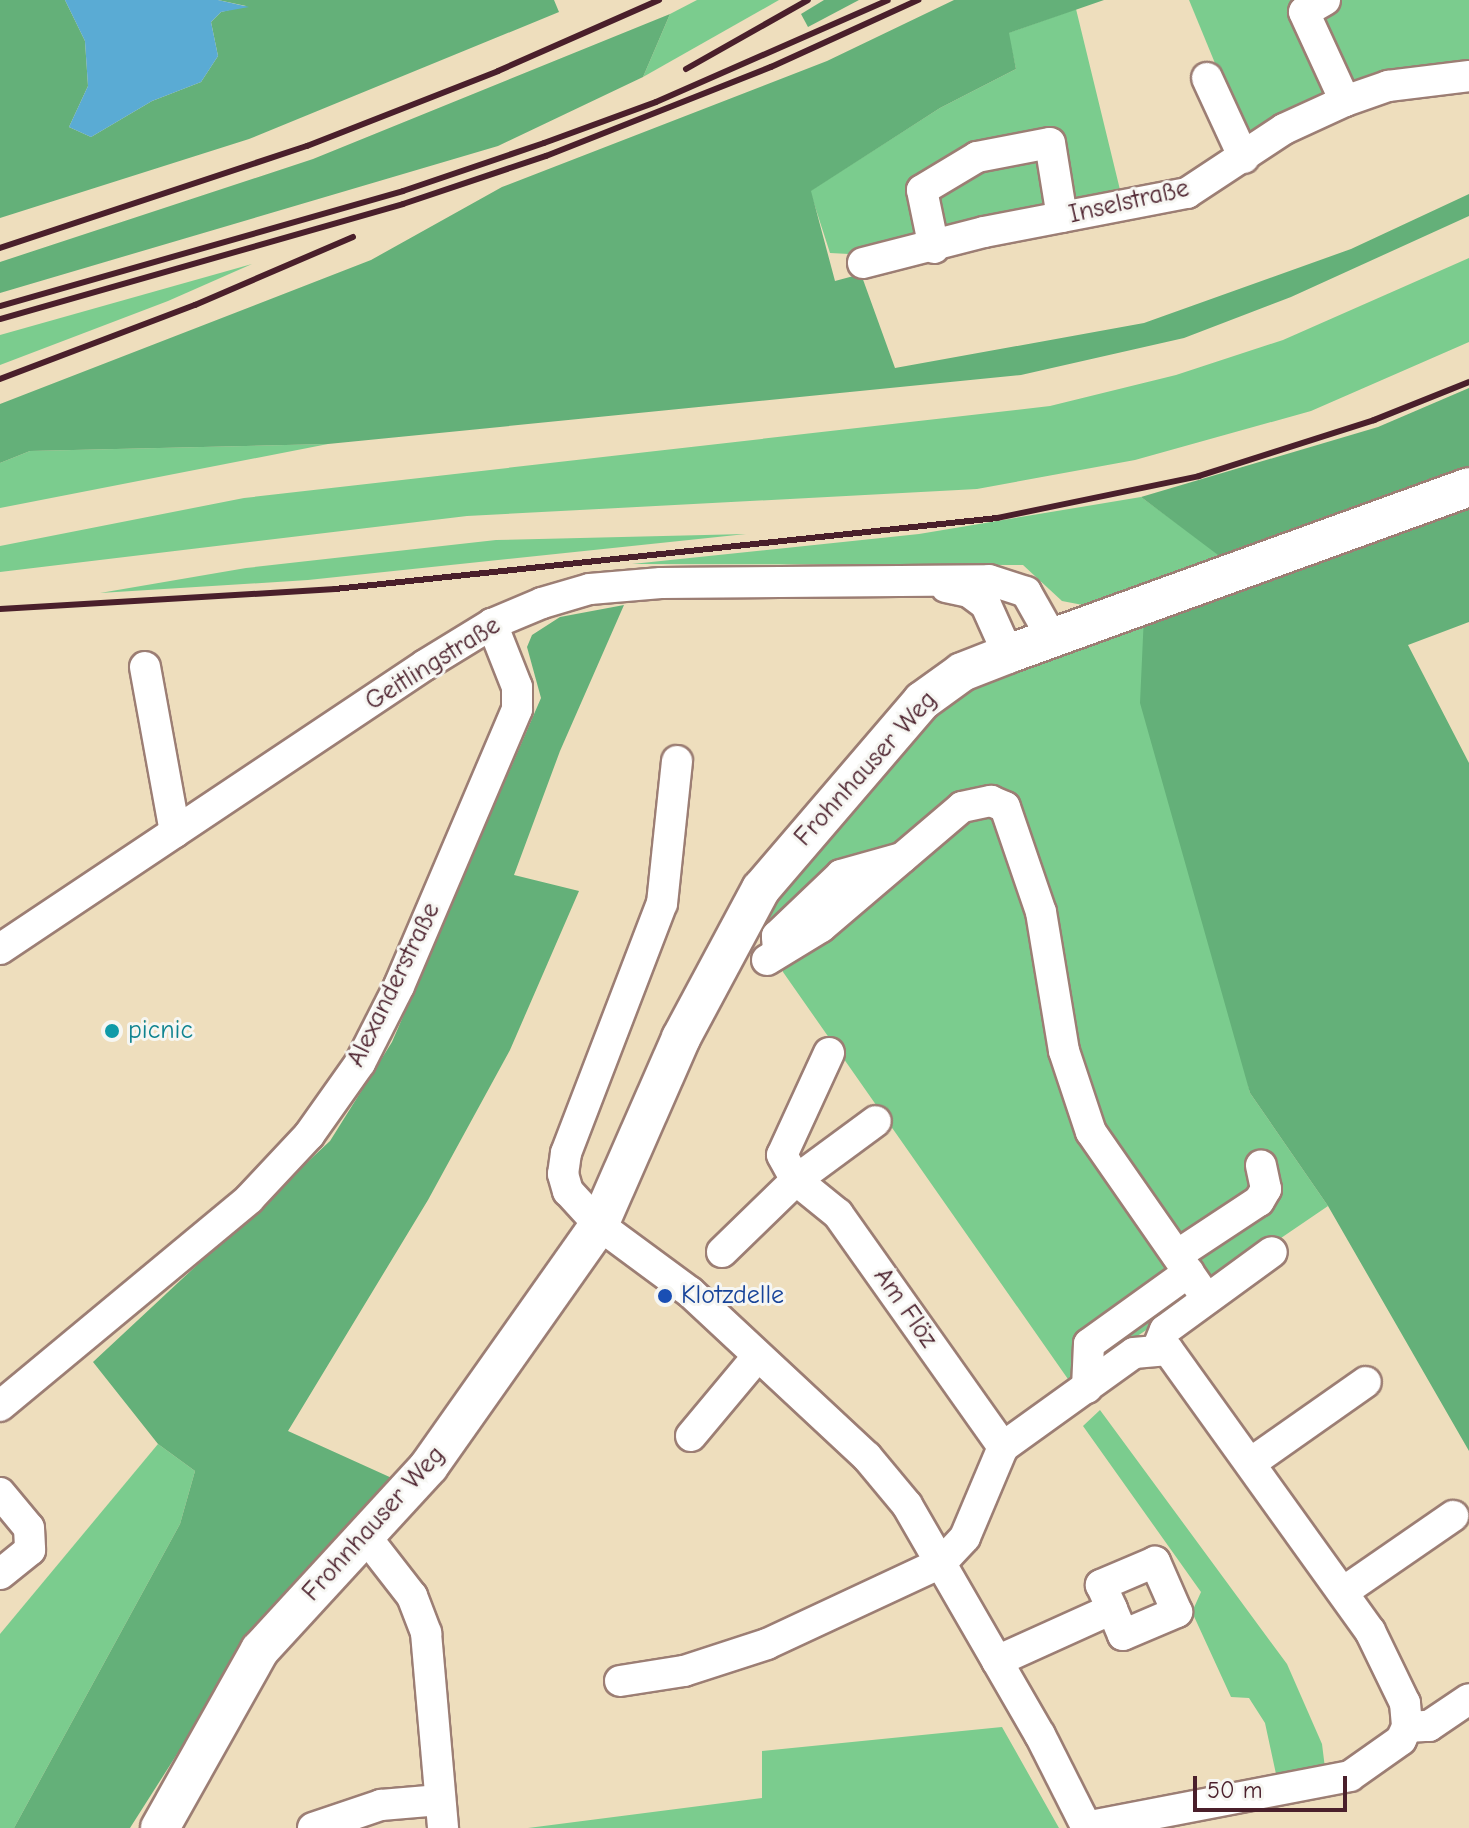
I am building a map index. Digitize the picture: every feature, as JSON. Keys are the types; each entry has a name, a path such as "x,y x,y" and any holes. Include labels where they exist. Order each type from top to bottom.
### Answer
{"main road":[{"name":"Frohnhauser Weg","path":"160,1828 260,1650 366,1537 444,1447 599,1225 681,1038 761,889 922,701 962,672 1008,654 1469,487"}],"street":[{"path":"1325,0 1304,12 1345,101"},
{"name":"Inselstraße","path":"863,263 934,248 984,232 1187,193 1284,129 1345,101 1388,86 1469,76"},
{"path":"1207,78 1244,158"},
{"path":"934,248 922,190 977,157 1050,143 1062,217"},
{"name":"Geitlingstraße","path":"0,949 492,624 542,603 605,588 661,583 1011,584 1040,609 1052,638"},
{"name":"Geitlingstraße","path":"932,584 969,592 986,605 1008,654"},
{"name":"Alexanderstraße","path":"0,1406 249,1199 309,1135 360,1063 399,986 517,709 517,687 492,624"},
{"path":"145,667 175,832"},
{"path":"620,1681 684,1671 767,1644 941,1563 965,1537 1003,1447 1134,1353 1158,1347 1179,1358 1370,1631 1405,1703 1407,1727 1401,1740 1350,1776 1086,1827 997,1661 941,1563 907,1505 867,1457 690,1292 599,1225 568,1191 563,1174 662,903 677,761"},
{"path":"773,956 821,927 962,807 991,801 1005,807 1041,912 1064,1051 1077,1096 1112,1166 1207,1299"},
{"path":"796,1180 782,1155 829,1053"},
{"path":"722,1252 796,1180 876,1121"},
{"path":"1087,1388 1089,1344 1259,1201 1266,1189 1261,1166"},
{"name":"Am Flöz","path":"796,1180 838,1214 1003,1447"},
{"path":"1158,1347 1165,1330 1272,1252"},
{"path":"691,1436 758,1356"},
{"path":"1252,1462 1366,1382"},
{"path":"0,1493 29,1528 30,1550 0,1574"},
{"path":"1343,1592 1453,1516"},
{"path":"313,1828 381,1805 442,1814 426,1633 412,1596 366,1537"},
{"path":"997,1661 1112,1609"},
{"path":"1407,1727 1429,1726 1469,1699"}],"green space":[{"path":"0,0 65,0 85,41 88,86 69,127 91,137 152,101 201,82 218,56 211,22 221,12 246,6 218,0 554,0 559,12 249,139 0,218"},
{"path":"697,0 779,0 643,77 670,14"},
{"path":"824,0 859,0 808,27 801,14"},
{"path":"954,0 1104,0 1009,33 1016,69 940,108 811,191 835,281 861,274 895,368 1144,323 1351,249 1469,194 1469,216 1291,297 1184,338 1021,375 328,444 30,451 0,463 0,404 371,260 502,187 827,61"},
{"path":"1189,0 1469,0 1469,59 1247,141"},
{"path":"1076,9 1122,198 868,255 830,253 810,191 940,108 1016,69 1008,33"},
{"path":"670,14 643,77 498,146 0,293 0,262 313,159"},
{"path":"1469,258 1469,342 1311,411 1135,460 977,489 467,516 0,572 0,546 244,498 1050,406 1176,375 1283,340"},
{"path":"252,264 168,301 0,365 0,335"},
{"path":"1469,388 1469,622 1408,645 1469,763 1469,1451 1328,1206 1250,1093 1140,703 1144,615 1226,561 1141,497 1378,427"},
{"path":"328,444 0,508 0,463 30,451"},
{"path":"1141,497 1227,560 1088,606 1062,601 1023,565 632,564 919,534"},
{"path":"746,534 308,580 100,593 246,568 496,540"},
{"path":"624,605 560,751 514,875 579,891 510,1050 428,1200 288,1431 394,1479 249,1641 130,1828 14,1828 180,1524 195,1471 158,1444 93,1362 330,1141 392,1042 541,698 527,647 532,635 560,617"},
{"path":"1144,615 1250,1093 1328,1206 1070,1382 783,972 779,943 761,917 928,716 975,677"},
{"path":"1100,1410 1287,1664 1322,1744 1325,1768 1276,1774 1265,1723 1249,1698 1231,1697 1192,1612 1201,1592 1083,1426"},
{"path":"158,1444 195,1471 180,1524 14,1828 0,1828 0,1634"},
{"path":"1002,1727 1059,1828 528,1828 762,1798 762,1751"}],"water":[{"path":"65,0 218,0 249,7 221,12 211,22 218,56 201,82 152,101 91,137 69,127 88,86 85,41"}],"railway":[{"path":"0,248 307,146 498,71 659,0"},
{"path":"686,69 808,0"},
{"path":"0,306 403,191 544,143 656,102 888,0"},
{"path":"0,319 403,204 546,156 771,67 918,0"},
{"path":"0,379 195,305 353,237"},
{"path":"0,609 335,589 997,518 1199,476 1374,420 1469,382"}],"place":[{"name":"picnic","path":"112,1031"},
{"name":"Klotzdelle","path":"665,1296"}]}
